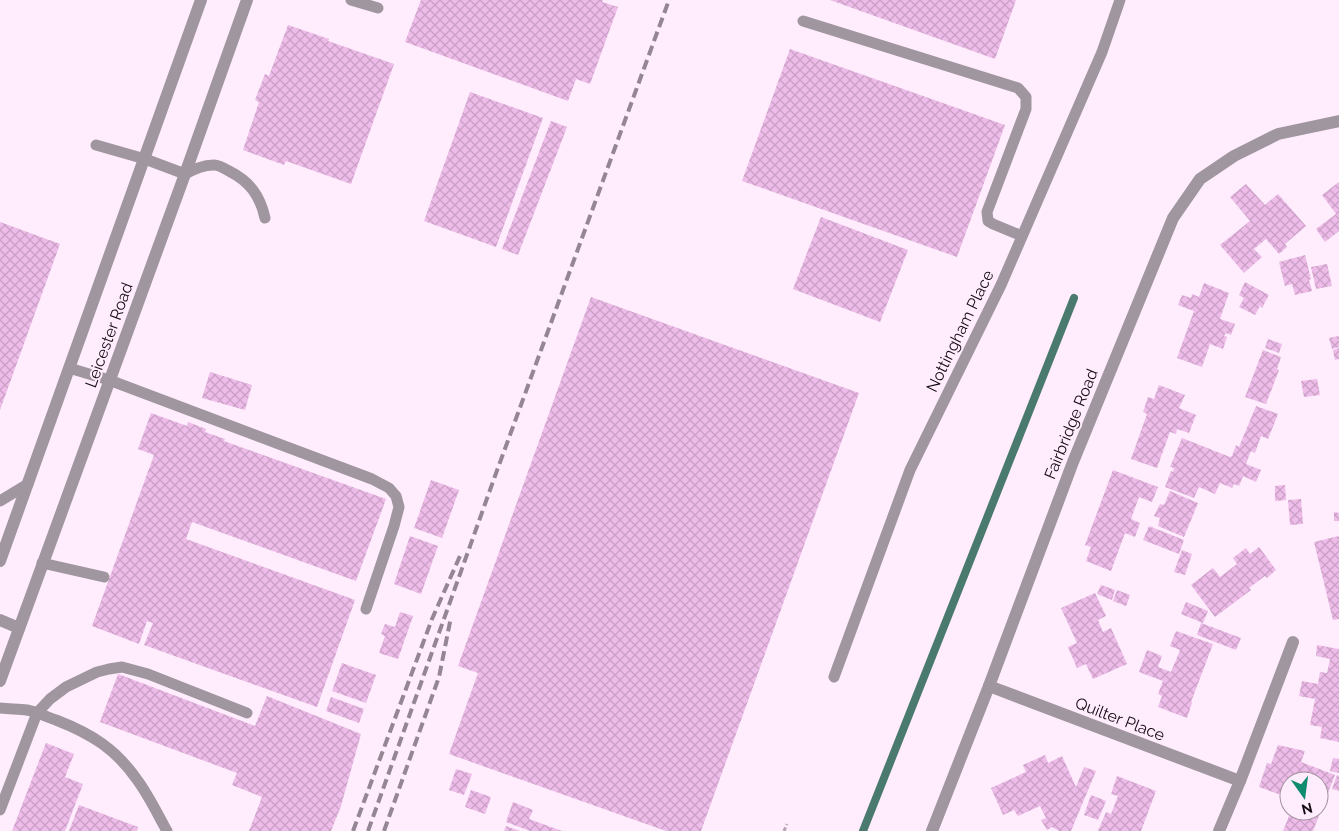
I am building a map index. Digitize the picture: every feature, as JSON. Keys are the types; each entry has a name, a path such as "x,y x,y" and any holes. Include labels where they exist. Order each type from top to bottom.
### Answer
{"street":[{"name":"Leicester Road","path":"0,561 201,0"},
{"name":"Leicester Road","path":"0,681 247,0"},
{"name":"Fairbridge Road","path":"932,831 990,686 1073,462 1173,218 1200,179 1234,156 1278,134 1339,121"},
{"path":"0,620 19,628"},
{"path":"1219,831 1293,642"},
{"name":"Quilter Place","path":"990,686 1240,781"}],"lane":[{"path":"351,0 378,8"},
{"name":"Nottingham Place","path":"834,677 910,470 1001,285 1102,52 1120,0"},
{"path":"803,21 1018,88 1026,97 1026,109 987,212 988,221 1022,236"},
{"path":"96,145 144,159 185,174 201,166 217,165 248,183 260,200 265,218"},
{"path":"69,368 109,380 372,479 389,488 396,496 399,507 366,609"},
{"path":"0,501 28,484"},
{"path":"42,563 104,577"},
{"path":"0,810 37,713 50,699 66,687 97,672 109,668 122,667 148,674 248,713"},
{"path":"0,708 37,713 103,743 138,781 167,831"}],"path":[{"path":"784,831 787,824"}],"building":[{"path":"421,0 603,0 602,2 618,7 590,84 576,79 568,101 405,42"},
{"path":"830,0 1016,0 995,59"},
{"path":"288,25 394,64 351,184 286,161 284,165 243,150 259,102 255,100 265,74 269,76"},
{"path":"790,49 1005,125 957,257 742,181"},
{"path":"470,92 543,118 496,247 424,221"},
{"path":"551,121 567,127 518,255 502,249"},
{"path":"1339,182 1339,231 1325,242 1316,229 1336,214 1322,195"},
{"path":"1246,184 1265,205 1278,194 1306,226 1285,244 1287,247 1279,254 1266,239 1254,249 1262,257 1244,273 1220,245 1250,221 1230,197"},
{"path":"821,217 908,250 880,322 793,289"},
{"path":"0,222 60,244 0,410"},
{"path":"1305,255 1312,291 1295,295 1292,284 1285,286 1279,262"},
{"path":"1327,264 1332,286 1316,289 1311,267"},
{"path":"1245,282 1269,295 1262,308 1260,306 1255,315 1239,307 1244,298 1239,295"},
{"path":"1204,283 1229,293 1220,319 1235,324 1231,335 1226,333 1224,336 1227,337 1223,349 1210,344 1202,367 1177,358 1194,311 1178,305 1182,295 1191,298 1192,294 1199,297"},
{"path":"591,297 859,393 701,831 666,831 449,754 478,673 458,666"},
{"path":"1339,336 1339,347 1332,349 1329,338"},
{"path":"1268,339 1282,344 1279,353 1265,348"},
{"path":"1339,348 1339,359 1335,360 1333,350"},
{"path":"1263,350 1281,357 1277,369 1279,370 1266,404 1245,397"},
{"path":"210,372 252,385 245,410 202,398"},
{"path":"1317,379 1320,395 1304,397 1301,381"},
{"path":"1159,385 1185,395 1179,408 1196,415 1189,433 1177,429 1176,434 1170,432 1157,468 1131,459 1147,414 1143,412 1148,397 1154,399"},
{"path":"1256,406 1278,414 1268,439 1261,436 1255,453 1251,451 1246,464 1261,470 1256,482 1243,476 1239,486 1234,484 1232,488 1220,483 1215,494 1199,487 1194,498 1165,487 1171,471 1173,472 1174,468 1170,467 1182,438 1230,457 1236,445 1239,447"},
{"path":"151,413 187,426 188,422 206,429 205,432 225,439 224,441 386,499 356,581 192,522 186,539 355,600 317,707 144,645 153,623 147,621 139,644 92,626 154,455 138,449"},
{"path":"1113,470 1158,487 1152,502 1139,497 1131,519 1140,523 1135,537 1125,533 1111,571 1086,561 1091,547 1085,545"},
{"path":"431,480 459,490 442,538 414,528"},
{"path":"1285,485 1286,500 1275,501 1275,486"},
{"path":"1170,491 1198,503 1184,537 1158,526 1160,518 1154,516 1160,504 1164,505"},
{"path":"1301,499 1303,524 1290,525 1288,500"},
{"path":"1334,512 1339,513 1339,521 1334,521"},
{"path":"1149,526 1184,540 1179,554 1143,540"},
{"path":"410,536 438,546 421,594 394,584"},
{"path":"1339,536 1339,619 1333,620 1314,542"},
{"path":"1259,547 1276,570 1267,578 1265,576 1249,588 1251,590 1215,617 1191,585 1213,568 1220,577 1237,564 1233,558 1246,548 1250,554"},
{"path":"1182,550 1192,554 1185,575 1174,572"},
{"path":"1101,585 1115,590 1112,600 1097,594"},
{"path":"1117,590 1130,595 1126,606 1113,601"},
{"path":"1095,593 1106,616 1098,620 1103,632 1111,628 1127,664 1093,679 1086,664 1077,668 1068,647 1077,643 1061,608"},
{"path":"1186,602 1208,611 1203,623 1181,614"},
{"path":"400,612 413,616 398,659 379,653 385,636 381,634 385,624 395,627"},
{"path":"1201,623 1241,638 1236,650 1197,635"},
{"path":"1176,631 1213,644 1191,702 1187,718 1158,707 1162,696 1158,694 1163,681 1139,672 1147,650 1162,656 1158,667 1171,672 1180,650 1170,646"},
{"path":"1317,645 1339,649 1339,742 1320,738 1322,727 1310,725 1315,699 1299,696 1302,681 1318,684 1320,672 1327,673 1330,659 1316,656"},
{"path":"342,663 376,675 366,703 332,691"},
{"path":"118,674 255,726 267,696 361,734 341,806 331,831 249,831 262,797 232,785 237,773 100,722"},
{"path":"331,697 364,709 359,723 326,711"},
{"path":"46,743 74,754 65,777 83,784 65,831 12,831"},
{"path":"1278,745 1305,751 1301,762 1325,771 1279,771 1279,794 1259,787 1267,763 1271,764"},
{"path":"1045,755 1048,763 1062,756 1076,787 1084,767 1096,771 1071,831 1059,831 1052,827 1047,830 1041,820 1046,818 1040,806 1018,816 1014,810 1003,815 991,788 1026,772 1023,765"},
{"path":"1333,758 1339,759 1339,773 1330,771"},
{"path":"456,769 472,774 464,795 449,790"},
{"path":"1329,773 1335,775 1329,790"},
{"path":"1337,775 1339,776 1339,791 1332,789"},
{"path":"1117,776 1156,791 1141,831 1098,831 1106,812 1111,814 1118,796 1111,794"},
{"path":"471,790 491,797 485,814 465,807"},
{"path":"1091,795 1106,801 1098,820 1084,815"},
{"path":"513,802 533,810 529,819 562,831 530,831 506,822"},
{"path":"79,805 138,827 137,831 69,831"},
{"path":"1287,821 1317,821 1313,831 1283,831"},
{"path":"506,826 520,831 504,831"}],"waterway":[{"path":"863,831 1074,298"}],"railway":[{"path":"368,831 669,0"},
{"path":"353,831 432,619 460,556"},
{"path":"384,831 439,677 451,617"}]}
